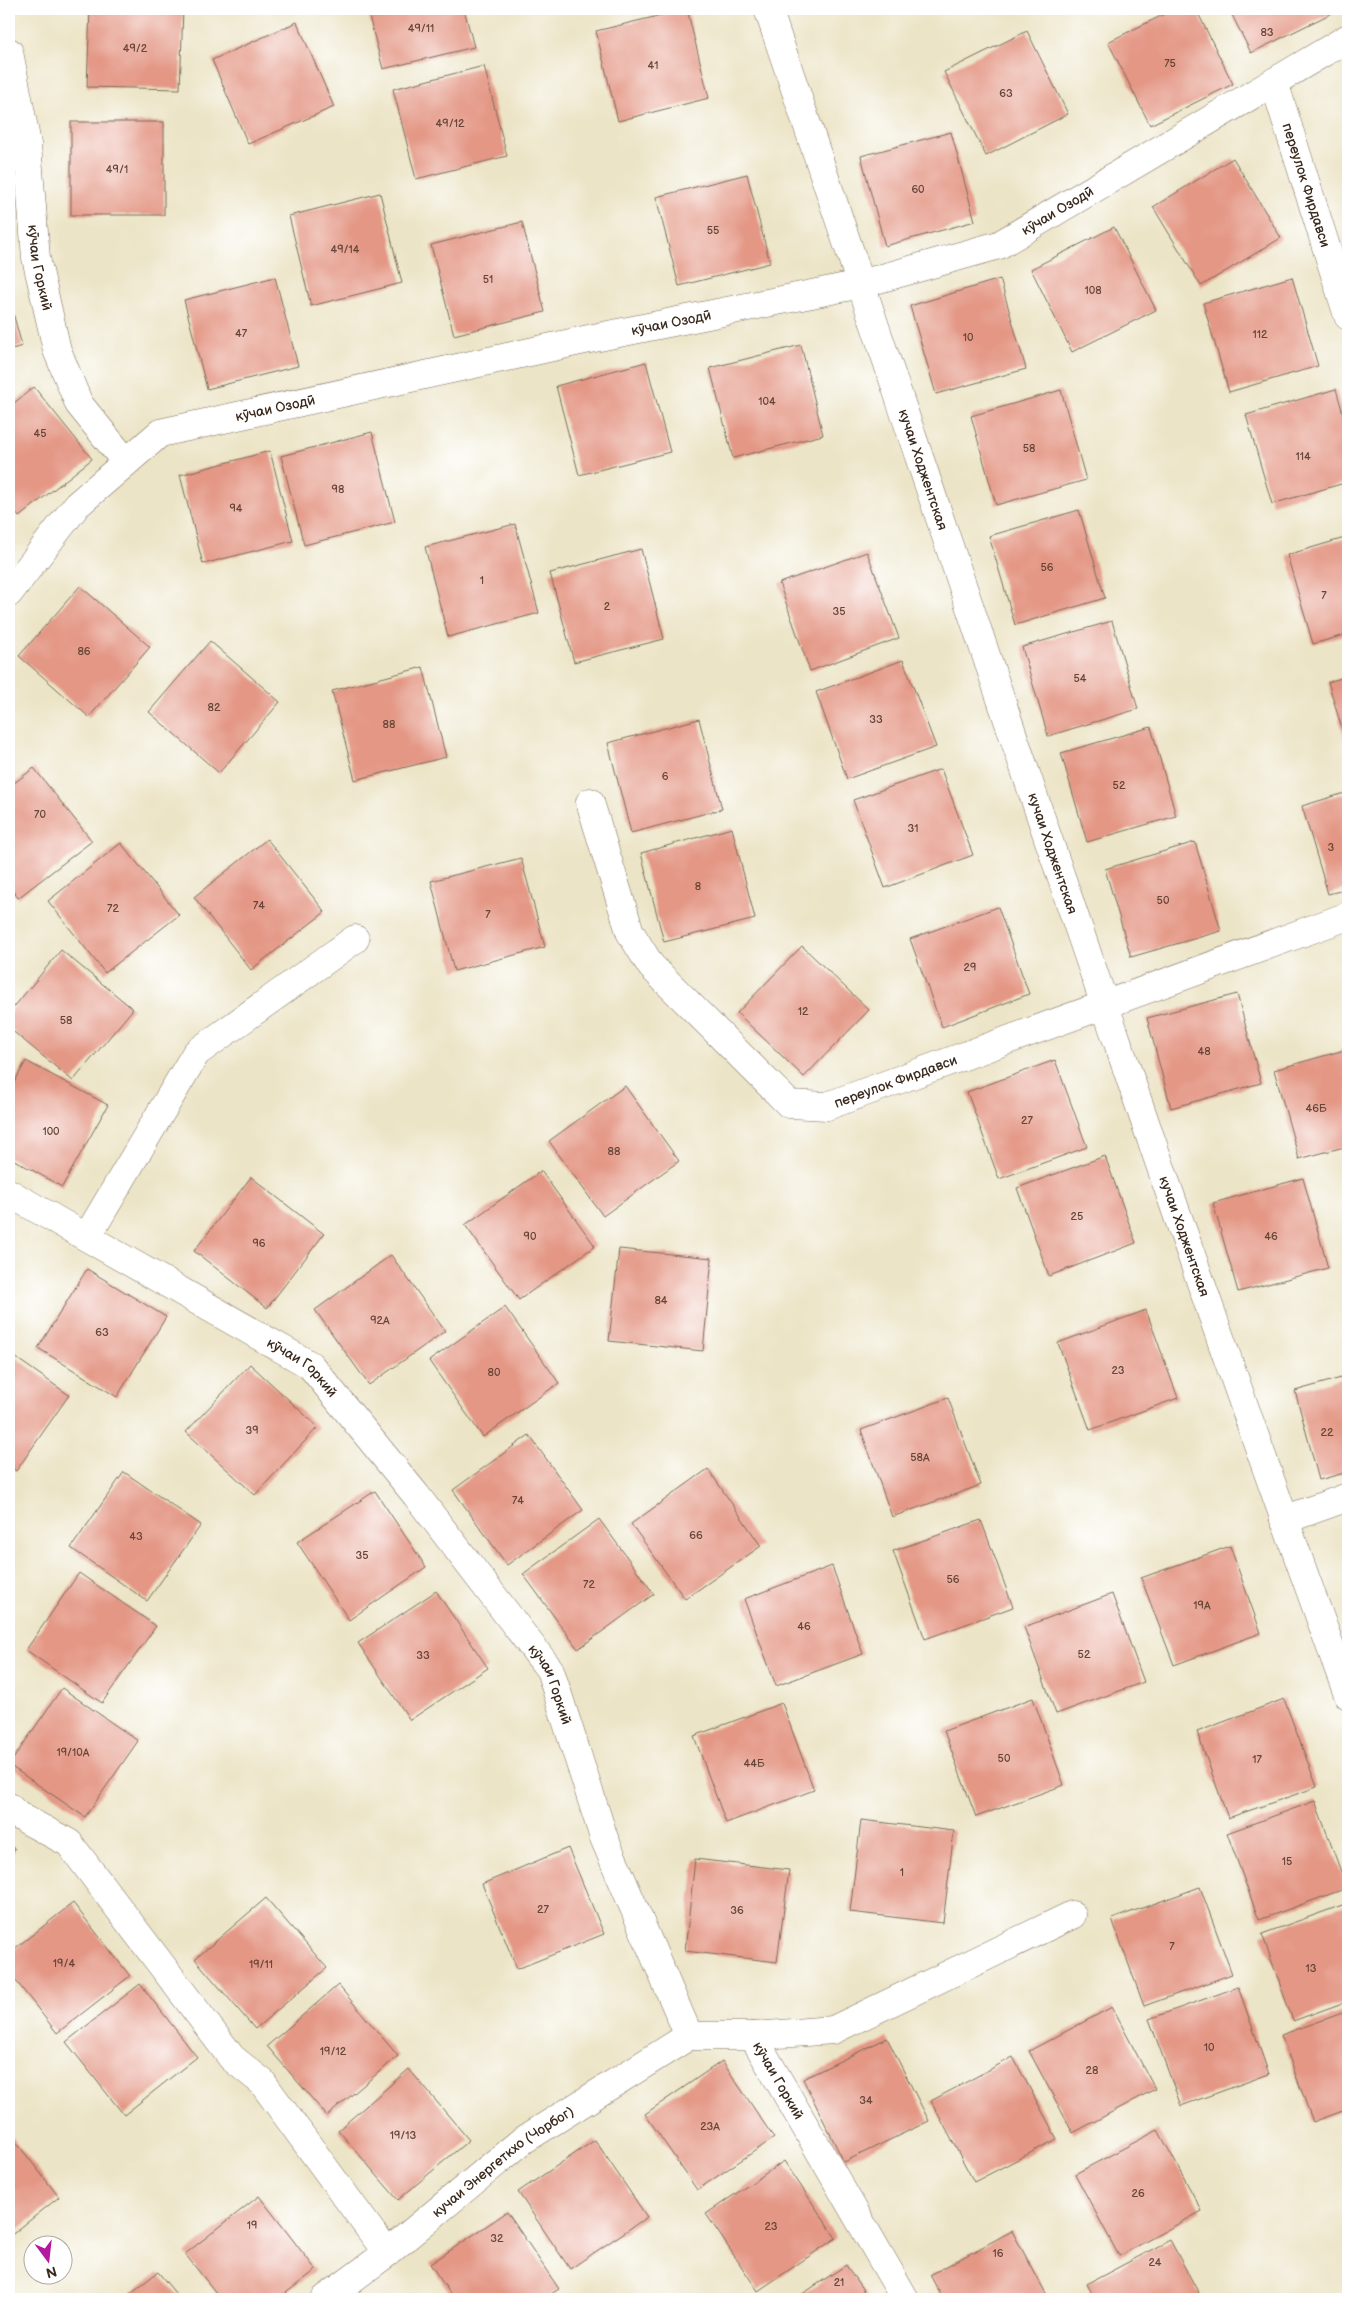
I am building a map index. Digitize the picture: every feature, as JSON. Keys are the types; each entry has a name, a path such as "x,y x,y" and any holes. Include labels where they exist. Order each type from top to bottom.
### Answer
{"street":[{"name":"кучаи Ходжентская","path":"768,9 1105,1006 1284,1520 1348,1695"},
{"name":"кӯчаи Озодӣ","path":"9,593 77,505 160,433 580,341 862,284 999,245 1348,38"},
{"name":"кӯчаи Горкий","path":"9,52 27,144 36,258 56,350 79,404 126,462"},
{"name":"переулок Фирдавси","path":"1274,82 1348,316"},
{"name":"переулок Фирдавси","path":"590,802 630,932 651,966 789,1104 827,1106 1348,916"},
{"path":"87,1237 196,1053 355,939"},
{"name":"кӯчаи Горкий","path":"9,1193 310,1365 416,1495 550,1670 604,1838 689,2036 753,2036 905,2299"},
{"path":"1284,1520 1348,1497"},
{"path":"9,1808 69,1843 232,2058 262,2082 387,2253"},
{"path":"753,2036 832,2030 1072,1915"},
{"name":"кучаи Энергеткхо (Чорбог)","path":"325,2299 387,2253 522,2141 689,2036"}],"building":[{"path":"90,9 183,9 180,89 87,87"},
{"path":"367,9 464,9 474,47 383,69"},
{"path":"687,9 709,98 618,121 596,31"},
{"path":"1175,9 1196,9 1233,84 1150,125 1108,42"},
{"path":"1229,9 1333,9 1334,12 1251,53"},
{"path":"297,22 334,107 248,144 212,60"},
{"path":"1027,31 1068,114 986,156 944,72"},
{"path":"484,66 507,156 416,179 393,89"},
{"path":"71,122 164,122 164,215 71,215"},
{"path":"951,132 975,221 885,246 861,156"},
{"path":"1233,158 1281,238 1201,286 1153,207"},
{"path":"747,174 770,263 679,286 656,197"},
{"path":"380,193 402,283 311,306 289,216"},
{"path":"522,222 545,312 454,335 431,245"},
{"path":"1114,227 1156,310 1072,352 1031,269"},
{"path":"275,277 298,366 207,389 184,300"},
{"path":"1292,277 1318,366 1229,392 1203,303"},
{"path":"1000,279 1026,369 936,394 910,306"},
{"path":"9,298 22,346 9,350"},
{"path":"801,345 823,435 733,458 710,368"},
{"path":"646,362 670,452 579,475 556,386"},
{"path":"34,387 92,459 19,517 9,504 9,407"},
{"path":"1336,389 1348,431 1348,482 1272,504 1246,415"},
{"path":"1061,390 1086,480 996,505 971,416"},
{"path":"372,432 395,522 304,545 281,456"},
{"path":"270,451 293,541 203,564 180,475"},
{"path":"1079,510 1105,598 1015,625 989,536"},
{"path":"515,524 539,613 448,637 425,547"},
{"path":"1348,537 1348,634 1313,644 1287,555"},
{"path":"641,549 664,639 574,662 550,573"},
{"path":"867,552 899,638 810,671 779,583"},
{"path":"80,586 150,647 89,717 19,656"},
{"path":"1112,621 1138,709 1048,736 1022,647"},
{"path":"210,641 280,702 219,773 149,712"},
{"path":"903,660 936,747 847,779 816,692"},
{"path":"423,667 446,757 355,780 332,691"},
{"path":"1348,676 1348,749 1328,682"},
{"path":"699,719 722,809 631,833 608,743"},
{"path":"1151,727 1176,816 1087,842 1061,753"},
{"path":"34,768 92,841 18,898 9,886 9,787"},
{"path":"941,769 973,855 885,888 853,800"},
{"path":"1348,792 1348,889 1328,894 1302,806"},
{"path":"732,828 755,919 664,942 641,853"},
{"path":"267,839 325,912 251,970 194,897"},
{"path":"1195,842 1221,931 1131,957 1105,869"},
{"path":"121,843 179,915 105,973 48,901"},
{"path":"521,858 545,947 454,971 431,881"},
{"path":"998,907 1029,994 942,1027 910,939"},
{"path":"802,946 869,1010 804,1077 737,1013"},
{"path":"61,950 133,1009 73,1081 9,1028 9,1013"},
{"path":"1237,994 1261,1083 1171,1108 1147,1018"},
{"path":"1348,1049 1348,1146 1299,1159 1274,1070"},
{"path":"1055,1060 1087,1147 999,1179 967,1092"},
{"path":"26,1061 108,1105 62,1187 9,1157 9,1092"},
{"path":"625,1086 679,1161 603,1216 549,1141"},
{"path":"1105,1156 1136,1243 1049,1276 1017,1188"},
{"path":"541,1171 595,1246 519,1300 465,1225"},
{"path":"251,1177 324,1234 267,1308 194,1251"},
{"path":"1303,1178 1328,1268 1238,1292 1213,1203"},
{"path":"619,1249 712,1258 703,1351 609,1341"},
{"path":"391,1255 445,1331 369,1385 315,1310"},
{"path":"87,1269 166,1317 117,1397 38,1348"},
{"path":"505,1307 559,1383 483,1437 429,1361"},
{"path":"1146,1310 1178,1398 1090,1430 1058,1343"},
{"path":"9,1353 69,1395 16,1471 9,1466"},
{"path":"250,1364 318,1427 255,1495 186,1432"},
{"path":"1348,1376 1348,1472 1319,1480 1295,1391"},
{"path":"948,1398 981,1485 892,1517 861,1430"},
{"path":"529,1435 583,1510 507,1565 453,1490"},
{"path":"708,1469 761,1546 685,1599 631,1524"},
{"path":"124,1472 201,1525 147,1601 71,1548"},
{"path":"375,1491 426,1567 349,1620 297,1542"},
{"path":"599,1519 654,1594 578,1649 523,1574"},
{"path":"981,1520 1013,1607 925,1639 893,1551"},
{"path":"1230,1546 1261,1633 1174,1665 1141,1578"},
{"path":"832,1566 863,1654 776,1686 744,1599"},
{"path":"79,1573 156,1626 102,1703 26,1650"},
{"path":"436,1591 488,1668 410,1720 358,1643"},
{"path":"1112,1594 1144,1682 1056,1714 1024,1627"},
{"path":"62,1688 138,1741 85,1817 9,1765"},
{"path":"1033,1698 1064,1785 976,1817 944,1731"},
{"path":"1284,1699 1317,1787 1228,1818 1197,1732"},
{"path":"782,1703 814,1790 726,1823 694,1736"},
{"path":"1315,1801 1347,1888 1259,1920 1227,1833"},
{"path":"861,1820 954,1831 943,1923 850,1912"},
{"path":"9,1845 15,1849 9,1859"},
{"path":"568,1848 604,1934 517,1969 482,1884"},
{"path":"695,1859 789,1870 777,1962 685,1951"},
{"path":"1200,1887 1232,1974 1144,2006 1112,1919"},
{"path":"266,1898 327,1968 255,2029 195,1959"},
{"path":"73,1903 130,1976 57,2033 9,1972 9,1953"},
{"path":"1348,1903 1348,2001 1293,2021 1262,1934"},
{"path":"140,1984 197,2057 124,2115 66,2042"},
{"path":"338,1985 398,2056 327,2116 267,2046"},
{"path":"1238,1987 1269,2074 1181,2106 1149,2019"},
{"path":"1112,2007 1155,2089 1073,2133 1029,2051"},
{"path":"1348,2011 1348,2109 1313,2122 1281,2035"},
{"path":"887,2038 929,2121 844,2162 803,2079"},
{"path":"1013,2057 1057,2139 974,2182 931,2101"},
{"path":"722,2061 774,2138 697,2190 645,2114"},
{"path":"409,2069 469,2140 398,2200 338,2130"},
{"path":"1158,2130 1202,2211 1119,2256 1075,2174"},
{"path":"9,2133 59,2197 9,2237"},
{"path":"595,2140 647,2217 570,2269 518,2192"},
{"path":"784,2161 836,2238 758,2291 706,2214"},
{"path":"259,2196 316,2270 278,2299 221,2299 185,2254"},
{"path":"507,2212 559,2289 543,2299 454,2299 430,2264"},
{"path":"1012,2231 1049,2299 943,2299 930,2275"},
{"path":"1170,2240 1202,2299 1095,2299 1087,2284"},
{"path":"846,2265 869,2299 795,2299"},
{"path":"158,2272 180,2299 123,2299"}]}
